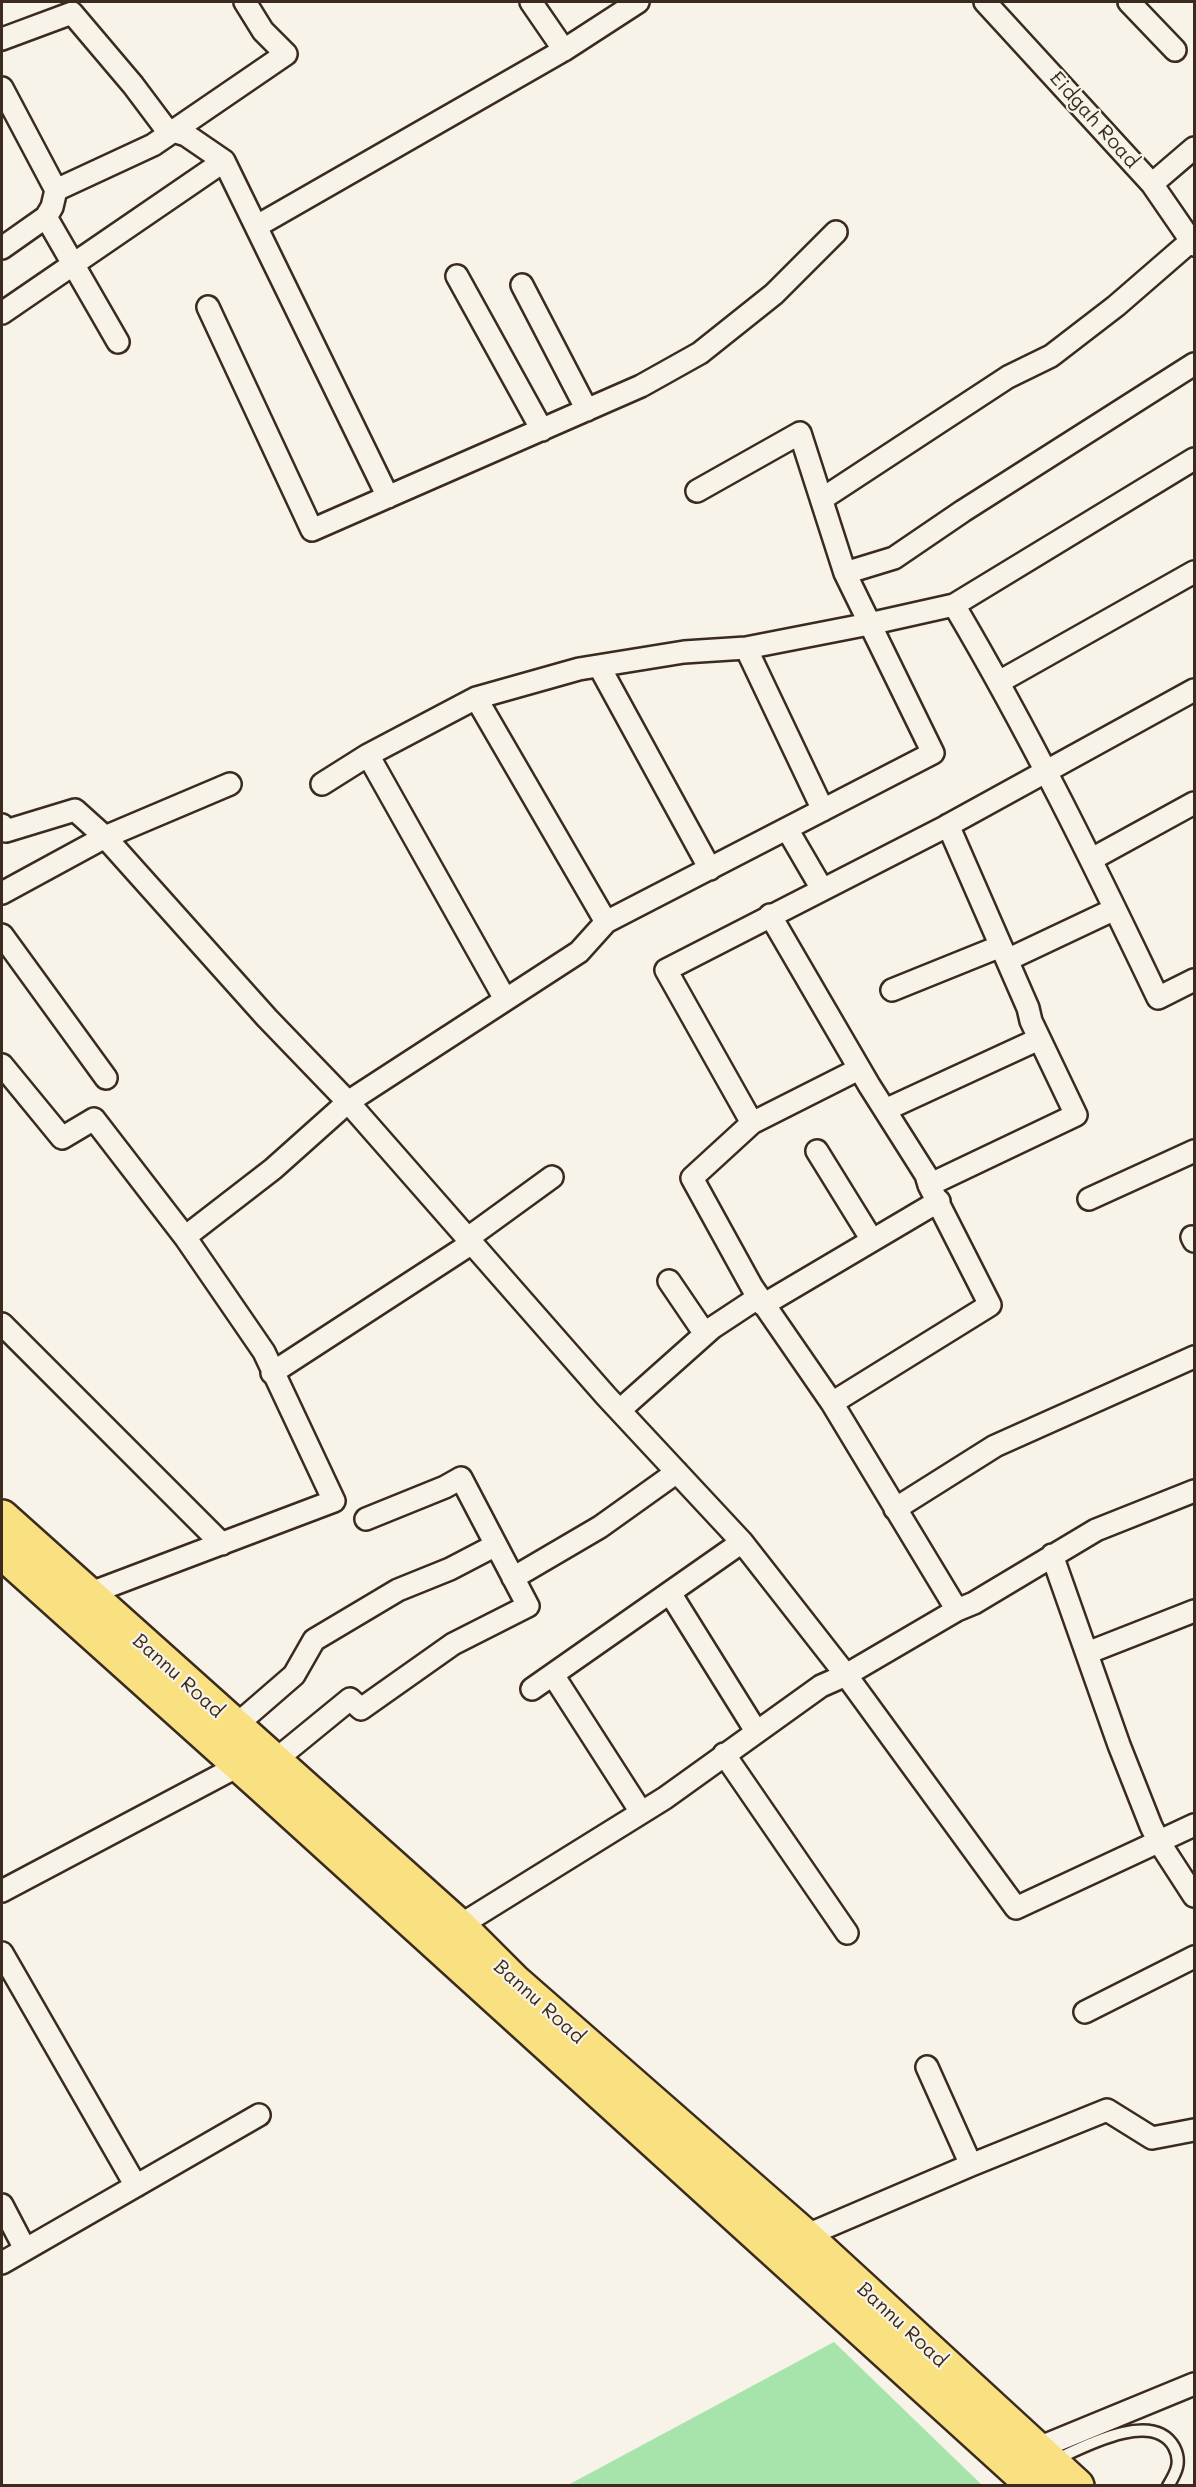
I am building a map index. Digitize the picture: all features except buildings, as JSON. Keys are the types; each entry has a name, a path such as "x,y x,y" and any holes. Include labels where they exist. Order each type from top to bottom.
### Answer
{"highway":[{"name":"Bannu Road","path":"2,1517 273,1762 459,1926 514,1981 805,2236 1040,2465"},
{"name":"Bannu Road","path":"2,1552 240,1765 1040,2465 1077,2486"}],"street":[{"path":"56,190 153,145 175,132 209,105 286,54 263,31 245,2"},
{"path":"531,2 564,50"},
{"path":"257,226 564,50 638,2"},
{"name":"Eidgah Road","path":"985,2 1152,184 1193,243"},
{"path":"1129,2 1175,50"},
{"path":"2,39 72,14 133,85 166,129 186,135 224,161 388,497"},
{"path":"2,87 56,190 52,207 46,217 2,248"},
{"path":"1152,184 1194,148"},
{"path":"2,313 224,161"},
{"path":"46,217 118,342"},
{"path":"208,307 312,530 641,386 700,353 774,294 836,232"},
{"path":"822,499 1008,377 1051,356 1193,243"},
{"path":"457,276 542,429"},
{"path":"522,285 587,410"},
{"path":"845,573 894,558 963,511 1194,364"},
{"path":"185,1237 273,1169 348,1102 579,952 606,922 933,753 845,573 800,433 697,491"},
{"path":"322,784 368,755 476,698 579,669 684,652 746,648 869,624 954,604 1194,459"},
{"path":"999,682 1194,572"},
{"path":"954,604 999,682 1092,859 1158,998 1194,980"},
{"path":"746,648 823,810"},
{"path":"599,666 710,869"},
{"path":"752,1123 666,970 948,825 1194,690"},
{"path":"476,698 606,922"},
{"path":"368,755 505,999"},
{"path":"2,893 105,837 230,784"},
{"path":"1092,859 1194,803"},
{"path":"3,829 75,810 105,837 267,1018 348,1102 620,1410 742,1542 846,1675 1016,1908 1194,1825"},
{"path":"620,1410 705,1334 872,1240 934,1193 1076,1115 1039,1039 948,825"},
{"path":"787,829 822,889"},
{"path":"892,990 1004,953 1115,909"},
{"path":"770,915 859,1069 926,1175 990,1305 832,1404"},
{"path":"2,935 106,1078"},
{"path":"885,1110 1039,1039"},
{"path":"2,1065 62,1138 94,1119 185,1237 264,1352 334,1501 88,1594"},
{"path":"859,1069 752,1123 692,1178 761,1301 832,1404 957,1610"},
{"path":"817,1151 872,1240"},
{"path":"1089,1199 1194,1151"},
{"path":"272,1373 470,1241 552,1177"},
{"path":"669,1281 705,1334"},
{"path":"2,1324 222,1544"},
{"path":"895,1509 995,1446 1194,1357"},
{"path":"513,1578 600,1527 677,1472"},
{"path":"273,1762 350,1698 361,1709 453,1644 528,1606 461,1479 366,1519"},
{"path":"459,1926 641,1812 821,1686 846,1675 1096,1530 1194,1491"},
{"path":"532,1689 742,1542"},
{"path":"234,1727 294,1675 314,1640 398,1590 450,1569 496,1545"},
{"path":"1052,1555 1119,1744 1158,1842 1194,1896"},
{"path":"670,1593 756,1731"},
{"path":"1087,1653 1194,1611"},
{"path":"553,1675 641,1812"},
{"path":"724,1754 846,1933"},
{"path":"2,1891 240,1765"},
{"path":"2,1953 136,2186"},
{"path":"1085,2012 1194,1957"},
{"path":"927,2067 971,2165"},
{"path":"805,2236 1107,2110 1152,2138 1194,2130"},
{"path":"2,2263 259,2115"},
{"path":"2,2205 25,2249"},
{"path":"1040,2465 1194,2384"}],"lane":[{"path":"1040,2465 1092,2443 1137,2430 1161,2433 1174,2445 1179,2459 1176,2473 1168,2486"}],"green space":[{"path":"834,2342 982,2485 568,2485"}]}
